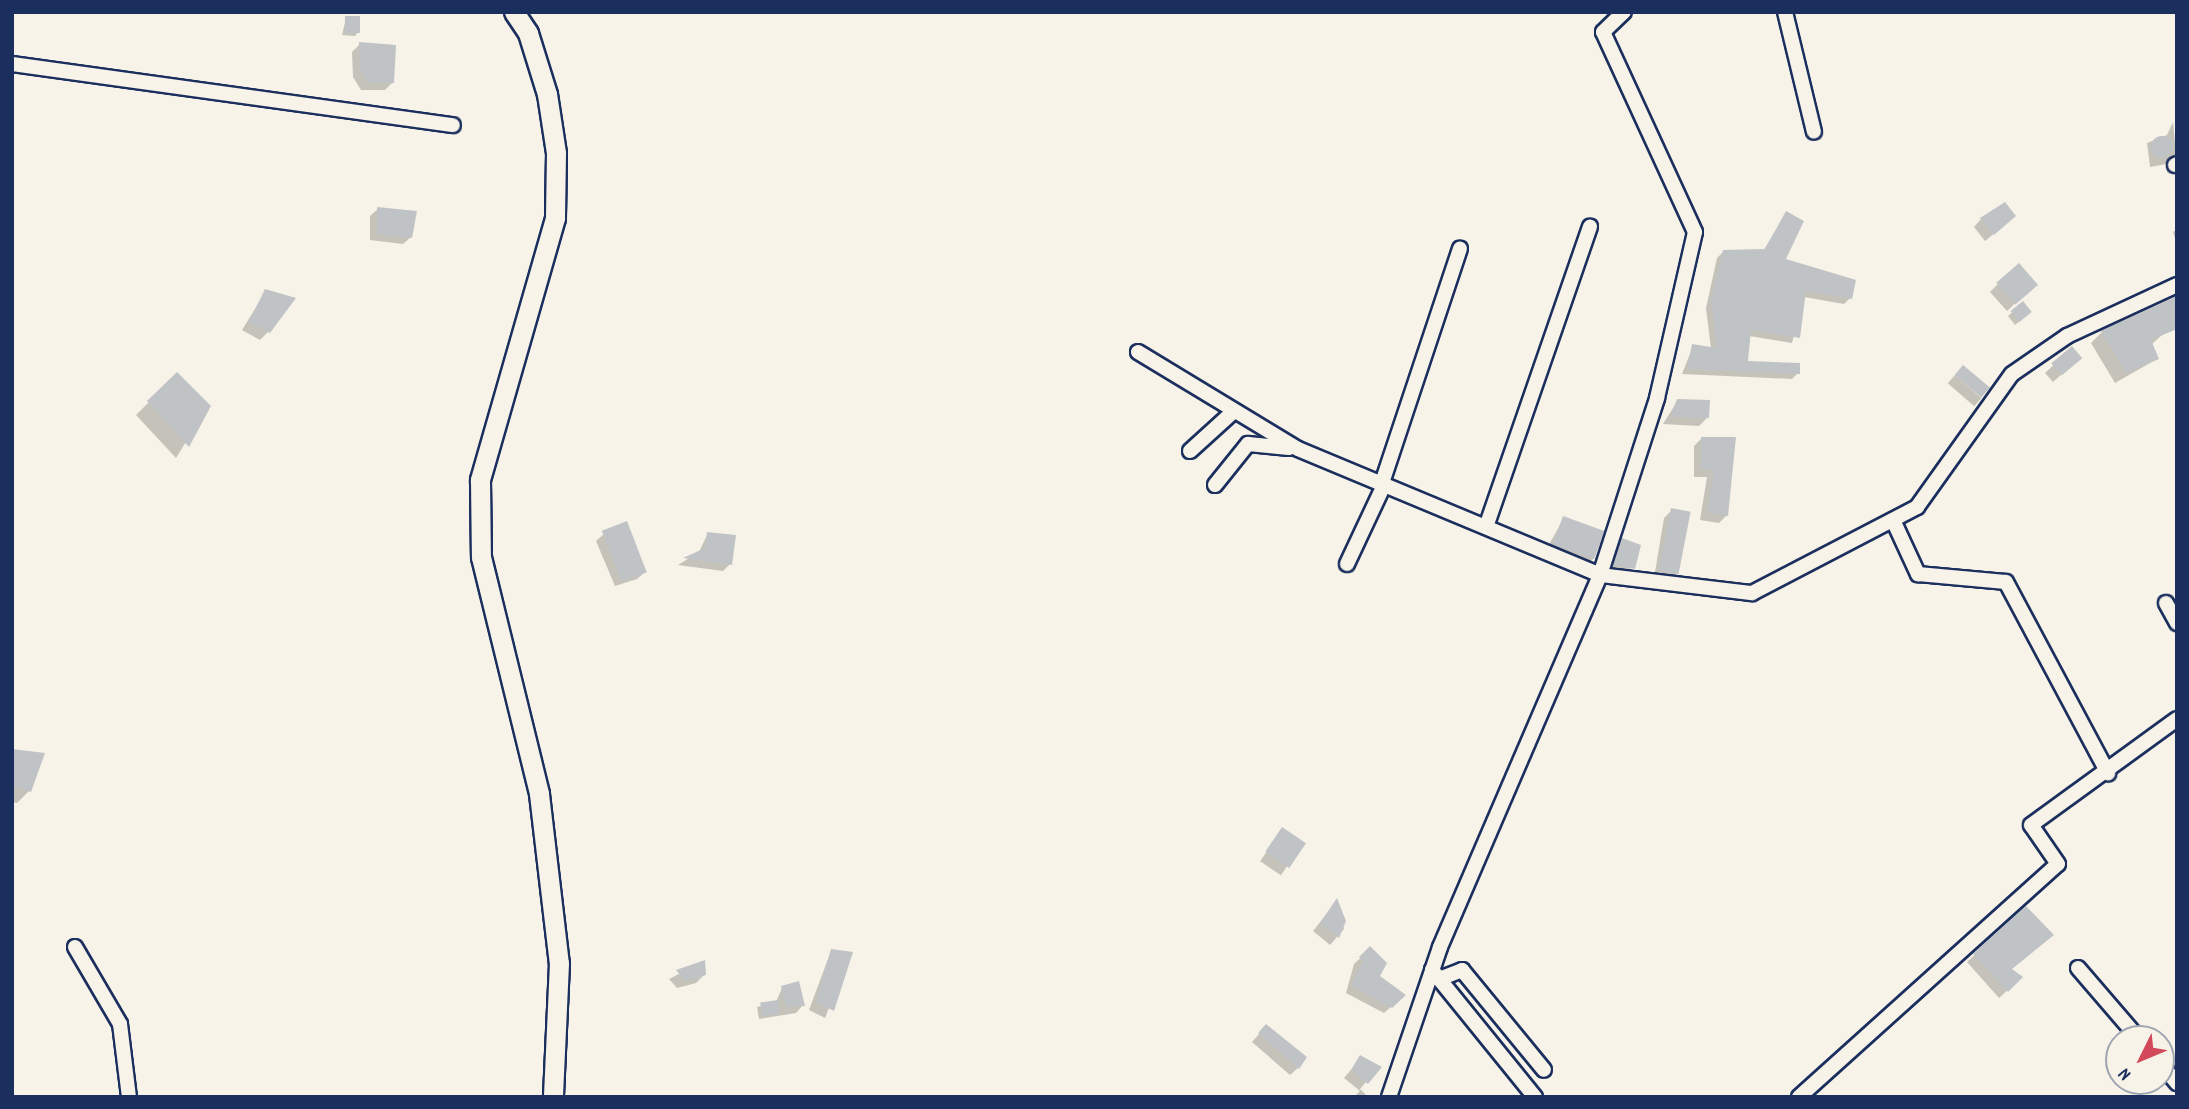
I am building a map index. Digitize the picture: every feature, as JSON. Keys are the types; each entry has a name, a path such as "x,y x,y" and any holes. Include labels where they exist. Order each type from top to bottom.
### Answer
{"street":[{"path":"514,12 528,33 547,94 556,153 555,218 480,480 481,557 539,794 559,963 553,1097"},
{"path":"1389,1097 1436,975 1600,575 1657,398 1695,232 1603,32 1624,12"},
{"path":"1785,12 1814,132"},
{"path":"12,64 453,125"},
{"path":"1486,527 1590,226"},
{"path":"1347,564 1383,484 1460,250"},
{"path":"1138,352 1297,449 1600,575 1756,592 1916,507 1987,402 2025,363 2067,336 2177,285"},
{"path":"1190,451 1233,412"},
{"path":"1215,485 1248,444 1297,449"},
{"path":"1893,520 1917,574 2007,582 2108,773"},
{"path":"2166,603 2177,622"},
{"path":"1799,1097 2058,864 2031,825 2108,773 2177,719"},
{"path":"75,947 120,1024 129,1097"},
{"path":"2078,968 2127,1025"},
{"path":"1436,975 1462,971 1544,1070"},
{"path":"1436,975 1535,1097"}],"building":[{"path":"345,16 360,16 360,33 345,33"},
{"path":"359,42 396,45 394,83 369,83 360,69"},
{"path":"2162,136 2170,139 2173,147 2170,155 2162,158 2154,155 2151,147 2154,139"},
{"path":"2005,202 2016,216 1994,235 1980,218"},
{"path":"377,207 417,211 412,238 377,234"},
{"path":"1786,211 1804,221 1786,259 1856,280 1852,299 1806,291 1800,338 1751,330 1748,361 1800,363 1800,374 1687,369 1692,344 1717,348 1711,300 1723,250 1765,249"},
{"path":"2019,263 2038,285 2015,305 1996,283"},
{"path":"265,289 296,298 270,333 249,322"},
{"path":"2177,296 2177,329 2151,340 2159,359 2126,373 2101,331"},
{"path":"2023,301 2032,312 2019,322 2011,311"},
{"path":"2072,346 2082,358 2062,376 2051,363"},
{"path":"1963,365 1990,387 1981,397 1955,375"},
{"path":"177,372 211,406 189,447 147,401"},
{"path":"1677,399 1710,400 1709,418 1670,417"},
{"path":"1701,437 1736,437 1728,516 1707,512 1714,470 1701,470"},
{"path":"1671,508 1691,512 1679,574 1659,570"},
{"path":"1563,516 1604,531 1594,559 1553,544"},
{"path":"627,521 647,572 622,582 602,531"},
{"path":"707,532 736,535 732,565 683,558 705,548"},
{"path":"1622,538 1641,545 1635,569 1613,565"},
{"path":"12,749 45,753 31,792 12,786"},
{"path":"1282,827 1306,843 1289,868 1265,852"},
{"path":"1337,898 1346,921 1339,938 1320,923"},
{"path":"2026,906 2054,935 2012,969 2023,977 2008,992 1973,954"},
{"path":"1370,946 1387,963 1380,976 1406,995 1392,1008 1351,986 1363,961 1359,957"},
{"path":"831,949 853,952 834,1011 816,1002"},
{"path":"705,960 706,975 685,981 676,970"},
{"path":"799,981 805,1006 786,1007 781,986"},
{"path":"778,1000 780,1014 762,1016 760,1003"},
{"path":"1266,1024 1307,1057 1299,1069 1258,1033"},
{"path":"1360,1055 1382,1067 1368,1084 1351,1070"}]}
